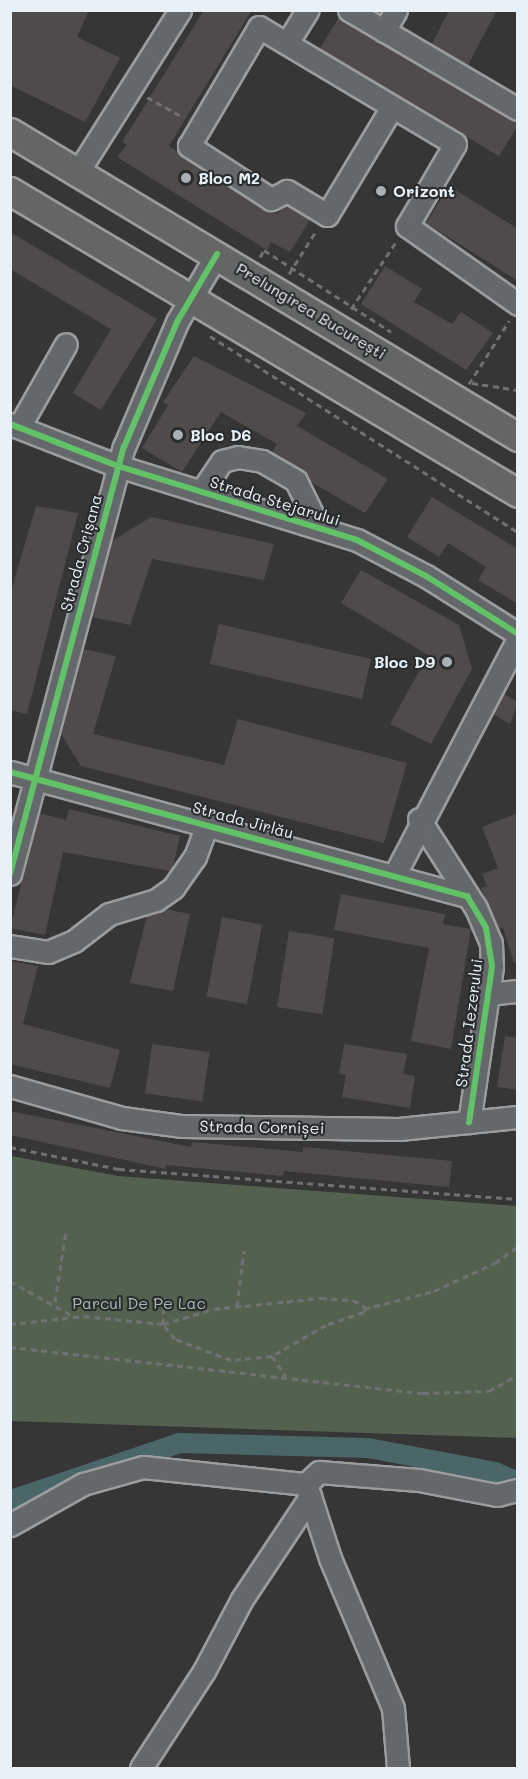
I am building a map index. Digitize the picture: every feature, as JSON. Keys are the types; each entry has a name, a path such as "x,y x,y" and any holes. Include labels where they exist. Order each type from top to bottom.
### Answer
{"main road":[{"name":"Prelungirea București","path":"10,132 79,170 518,437"},
{"path":"10,191 518,493"}],"street":[{"path":"79,170 180,10"},
{"path":"287,43 308,10"},
{"path":"349,10 518,109"},
{"path":"384,31 396,10"},
{"path":"392,106 327,214 287,191 271,199 189,146 259,27 287,43 392,106 455,144 407,226 514,310"},
{"name":"Strada Crișana","path":"10,874 118,466 190,296 217,254"},
{"path":"15,425 66,344"},
{"name":"Strada Stejarului","path":"15,425 118,466 319,528 384,552 518,634"},
{"path":"201,492 222,461 238,457 262,461 296,481 319,528"},
{"path":"394,874 419,819 518,639"},
{"name":"Strada Jirlău","path":"10,772 394,874 467,896"},
{"name":"Strada Iezerului","path":"419,819 467,896 491,943 488,994 469,1122"},
{"path":"10,946 48,952 74,941 109,914 156,900 173,888 195,857 207,824"},
{"path":"488,994 518,991"},
{"name":"Strada Cornișei","path":"10,1086 122,1118 182,1126 399,1129 518,1117"},
{"path":"10,1525 83,1484 143,1467 308,1491"},
{"path":"141,1768 204,1671 242,1599 320,1472 427,1481 497,1495 517,1490"},
{"path":"308,1491 330,1558 393,1708 398,1768"}],"path":[{"path":"132,88 200,127"},
{"path":"277,292 327,214"},
{"path":"338,328 407,226"},
{"path":"458,401 514,310"},
{"path":"10,1147 119,1169 518,1199"},
{"path":"55,1302 66,1231"},
{"path":"165,1296 163,1324 176,1339 231,1360 273,1356 326,1324 364,1309 434,1290 495,1263 518,1246"},
{"path":"237,1306 244,1250"},
{"path":"10,1281 55,1302 75,1317"},
{"path":"10,1324 75,1317 163,1324 237,1306 339,1298 361,1303 364,1309"},
{"path":"10,1347 423,1394 489,1391 518,1375"},
{"path":"273,1356 286,1377"}],"green space":[{"name":"Parcul De Pe Lac","path":"11,1156 118,1176 517,1206 517,1438 11,1421"}],"building":[{"path":"10,10 89,10 77,37 120,58 85,122 10,85"},
{"name":"Bloc M2","path":"204,10 252,10 169,146 264,210 277,214 286,206 310,220 290,252 271,242 267,250 117,157 127,145 122,142"},
{"path":"449,10 497,10 468,65 432,44"},
{"path":"339,17 518,125 499,156 320,49"},
{"path":"449,186 518,229 518,281 426,223"},
{"path":"10,232 157,319 101,410 73,393 111,329 10,269"},
{"path":"385,266 422,289 414,302 452,324 461,312 493,333 466,370 361,304"},
{"name":"Bloc D6","path":"194,356 306,413 297,426 388,479 365,513 311,482 302,470 272,452 277,444 221,412 182,472 142,448 168,405 163,402"},
{"path":"432,497 518,549 518,604 478,580 486,567 448,543 439,557 407,537"},
{"path":"36,506 78,513 27,714 10,710 10,595"},
{"path":"151,517 274,544 264,580 152,559 130,625 92,617 112,541"},
{"name":"Bloc D9","path":"361,570 459,625 472,669 431,744 390,724 428,655 341,603"},
{"path":"219,624 371,659 362,699 210,664"},
{"path":"83,649 116,656 93,734 224,765 238,719 407,763 384,843 81,766 61,734"},
{"path":"504,694 518,702 510,724 493,714"},
{"path":"69,809 180,836 173,866 170,871 63,852 45,935 10,928 39,813 66,820"},
{"path":"518,813 518,962 514,963 503,928 499,929 481,888 487,886 482,874 498,868 482,827"},
{"path":"341,894 445,914 443,924 471,929 451,1049 411,1041 429,948 334,930"},
{"path":"165,909 190,914 173,991 130,983 147,916"},
{"path":"222,917 262,925 247,1004 207,997"},
{"path":"289,931 334,938 322,1014 277,1007"},
{"path":"10,961 38,966 23,1024 120,1050 110,1088 10,1064"},
{"path":"505,1036 518,1038 518,1090 497,1087"},
{"path":"152,1044 209,1052 202,1102 145,1094"},
{"path":"344,1044 407,1054 403,1074 415,1076 410,1108 342,1097 346,1075 339,1074"},
{"path":"10,1111 191,1147 192,1142 303,1152 303,1147 452,1161 449,1187 284,1171 283,1176 166,1165 166,1169 10,1135"}],"waterway":[{"path":"14,1499 179,1443 368,1448 495,1472 518,1482"}],"cycle path":[{"path":"10,874 124,447 177,322 217,254"},
{"path":"10,424 118,466 357,540 426,576 518,634"},
{"path":"10,772 467,896 486,928 492,967 469,1122"}],"place":[{"name":"Bloc M2","path":"186,178"},
{"name":"Orizont","path":"381,191"},
{"name":"Bloc D6","path":"178,435"},
{"name":"Bloc D9","path":"447,662"}]}
